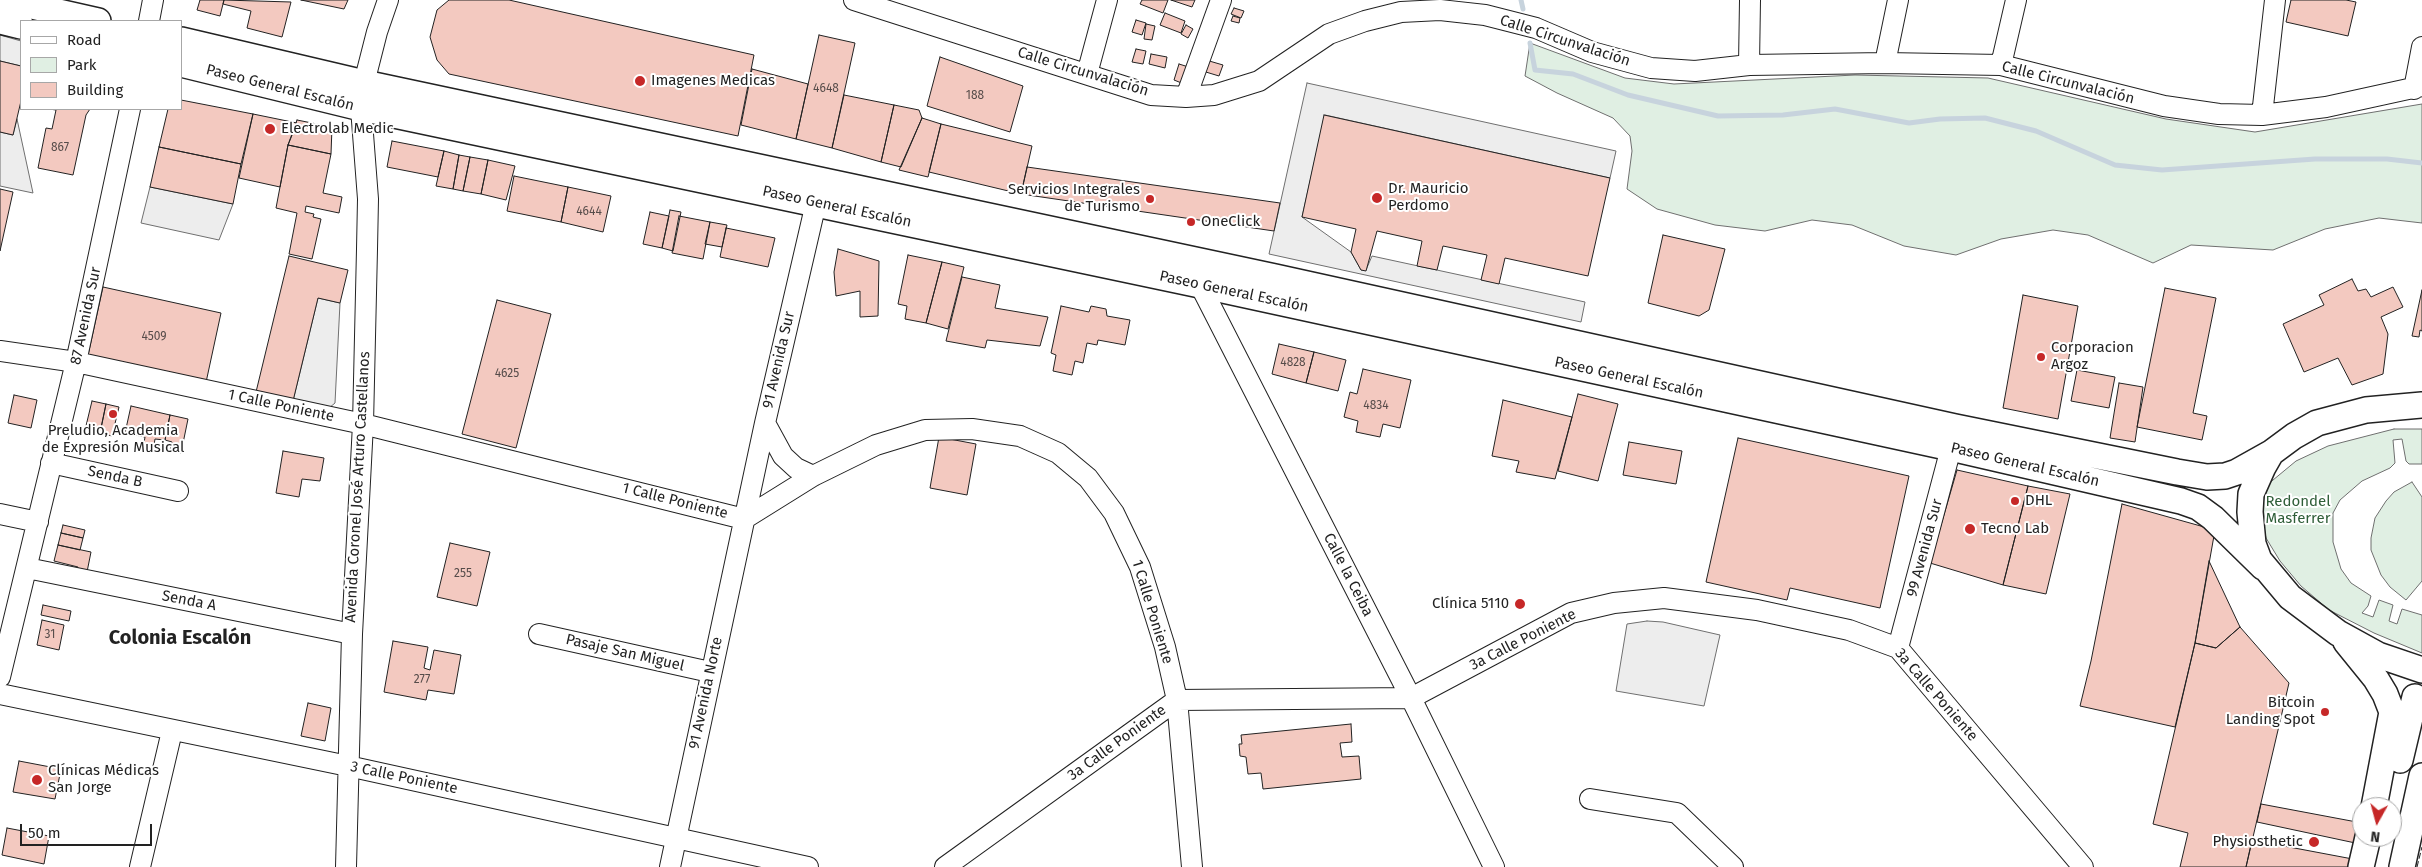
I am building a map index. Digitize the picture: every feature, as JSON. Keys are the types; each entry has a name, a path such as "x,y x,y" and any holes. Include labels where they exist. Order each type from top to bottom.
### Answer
{"main road":[{"path":"6,0 94,20"},
{"path":"0,21 20,26"},
{"name":"Paseo General Escalón","path":"182,40 364,83 1265,275 1955,427 2176,472 2207,477 2225,476 2237,472 2271,453 2294,436 2317,423 2366,410 2422,405"},
{"name":"Paseo General Escalón","path":"182,64 361,108 1200,285 1951,448 2181,501 2198,507 2213,518 2290,596 2338,633"},
{"path":"2263,567 2253,544 2250,512 2251,494 2255,482 2271,453"},
{"path":"2338,633 2378,654 2422,670"},
{"path":"2338,633 2376,679 2385,694 2392,712 2376,797"},
{"path":"2391,797 2415,697"},
{"path":"2402,867 2422,776"},
{"path":"2361,867 2366,847"},
{"path":"2376,867 2381,847"}],"street":[{"path":"149,20 154,0"},
{"name":"Avenida Coronel José Arturo Castellanos","path":"346,867 352,634 364,424 368,199 361,108 364,83 382,12 388,0"},
{"name":"Calle Circunvalación","path":"854,0 1151,95 1186,97 1214,95 1259,81 1329,34 1365,21 1401,12 1440,10 1485,15 1536,28 1592,52 1651,68 1695,71 1749,65 1886,63 2001,65 2164,106 2219,114 2262,116 2326,107 2418,87"},
{"path":"1087,74 1107,0"},
{"path":"1186,97 1221,0"},
{"path":"1749,65 1750,0"},
{"path":"1886,63 1898,0"},
{"path":"2001,65 2016,0"},
{"path":"2262,116 2270,1"},
{"path":"2418,87 2422,47"},
{"name":"87 Avenida Sur","path":"0,677 76,362 130,110"},
{"name":"91 Avenida Sur","path":"744,518 816,203"},
{"name":"Calle la Ceiba","path":"1200,285 1411,698 1494,867"},
{"name":"1 Calle Poniente","path":"0,351 76,362 364,424 744,518 813,476 876,445 925,430 972,429 1020,436 1058,453 1088,478 1114,513 1140,567 1165,647 1177,700 1192,867"},
{"path":"765,423 783,456 796,468 813,476"},
{"name":"99 Avenida Sur","path":"1898,648 1951,448"},
{"name":"Senda B","path":"51,463 178,491"},
{"path":"0,514 38,522"},
{"name":"91 Avenida Norte","path":"670,867 744,518"},
{"name":"Senda A","path":"27,568 352,634"},
{"name":"3a Calle Poniente","path":"946,867 1177,700 1411,698 1571,613 1614,603 1664,598 1757,610 1849,630 1898,648 2083,867"},
{"name":"Pasaje San Miguel","path":"540,634 710,672"},
{"name":"3 Calle Poniente","path":"0,694 348,766 808,867"},
{"path":"140,867 172,731"},
{"path":"1590,799 1677,814 1733,867"}],"green space":[{"path":"1530,43 1625,78 1674,84 1855,75 1988,78 2166,119 2255,132 2422,104 2422,223 2379,218 2325,229 2273,250 2191,245 2153,263 2088,235 2053,230 2001,239 1956,255 1904,246 1852,225 1812,220 1765,231 1715,225 1657,209 1627,189 1632,151 1630,136 1613,118 1557,93 1525,76"},
{"name":"Redondel Masferrer","path":"2394,429 2422,429 2422,464 2409,464 2406,461 2402,439 2393,440 2395,463 2390,468 2362,481 2340,500 2333,513 2333,542 2341,569 2351,583 2371,596 2368,606 2362,613 2373,617 2379,600 2393,605 2389,621 2397,624 2402,609 2422,615 2422,653 2374,633 2329,610 2301,586 2280,561 2266,538 2261,512 2267,485 2296,461 2328,446"},
{"path":"2412,482 2422,497 2422,581 2406,600 2390,587 2381,575 2371,550 2371,538 2375,518 2386,501 2394,492"}],"shaded area":[{"path":"0,35 20,41 20,66 0,61"},
{"path":"1307,83 1616,151 1610,178 1325,115 1302,217 1351,252 1361,270 1366,270 1372,256 1585,302 1581,322 1269,254"},
{"path":"17,119 33,193 0,186 0,132 13,135"},
{"path":"150,187 233,204 219,240 141,223"},
{"path":"318,298 340,303 335,403 329,408 293,401"},
{"path":"1647,621 1663,622 1720,635 1704,706 1616,691 1627,624"}],"building":[{"path":"200,0 224,0 220,16 197,10"},
{"path":"224,0 291,2 282,37 247,28 251,11 223,4"},
{"path":"301,0 348,0 344,9"},
{"path":"449,0 509,0 754,55 738,136 449,74 437,60 430,37 437,10"},
{"path":"1142,0 1168,0 1163,13 1140,4"},
{"path":"1171,0 1195,0 1192,7"},
{"path":"2291,0 2346,0 2356,2 2348,36 2286,22"},
{"path":"1234,8 1244,11 1241,18 1231,14"},
{"path":"1165,13 1185,21 1181,33 1160,25"},
{"path":"1233,16 1240,18 1239,23 1231,21"},
{"path":"1136,20 1146,23 1142,35 1132,32"},
{"path":"1146,24 1155,26 1152,40 1144,39"},
{"path":"1186,25 1193,29 1188,38 1181,34"},
{"path":"819,35 855,43 832,148 796,139"},
{"path":"1136,49 1146,51 1143,64 1132,62"},
{"path":"1151,54 1167,57 1165,68 1149,64"},
{"path":"940,57 1023,86 1010,132 927,106"},
{"path":"1199,58 1223,65 1219,76 1196,69"},
{"path":"0,61 20,66 20,105 13,135 0,132"},
{"path":"1179,64 1195,69 1189,86 1174,80"},
{"path":"752,69 808,84 796,139 741,125"},
{"path":"844,95 894,105 881,162 832,148"},
{"path":"182,100 253,114 241,164 159,147 168,110 182,110"},
{"path":"894,105 919,110 922,118 901,167 881,162"},
{"path":"56,110 89,110 86,115 73,175 38,168 46,128 52,129"},
{"path":"253,114 297,123 288,145 280,187 239,178"},
{"path":"1324,115 1610,178 1588,276 1505,258 1499,284 1481,280 1487,255 1443,246 1437,270 1417,266 1422,241 1377,231 1366,271 1361,270 1351,252 1356,229 1302,217"},
{"path":"922,118 941,124 928,177 899,170"},
{"path":"297,120 332,127 331,154 288,145"},
{"path":"941,124 1032,146 1021,194 929,172"},
{"path":"392,141 444,151 438,177 387,167"},
{"path":"288,145 331,154 323,193 342,197 339,213 306,206 305,212 314,214 313,217 321,219 312,259 289,254 297,213 276,208"},
{"path":"159,147 241,164 233,204 150,187"},
{"path":"444,151 459,155 453,189 436,186"},
{"path":"459,155 470,157 463,191 453,189"},
{"path":"470,157 488,160 481,194 463,191"},
{"path":"488,160 515,166 506,200 481,194"},
{"name":"Servicios Integrales de Turismo","path":"1027,167 1280,203 1274,231 1021,194"},
{"path":"514,176 568,187 561,222 507,211"},
{"path":"568,187 611,196 603,232 561,222"},
{"path":"0,189 13,192 0,251"},
{"path":"670,210 681,212 673,251 662,248"},
{"path":"650,212 669,216 662,248 643,244"},
{"path":"679,216 710,222 703,259 672,253"},
{"path":"710,222 727,225 722,247 705,244"},
{"path":"726,228 775,238 768,267 720,257"},
{"path":"1663,235 1725,249 1709,310 1699,316 1648,303"},
{"path":"838,249 879,261 878,316 860,317 860,291 836,296 834,272"},
{"path":"908,255 942,262 926,323 905,319 907,306 898,304"},
{"path":"289,256 348,270 340,303 318,298 293,401 256,392"},
{"path":"942,262 964,267 948,329 926,323"},
{"path":"962,277 1000,285 995,308 1048,317 1040,346 987,340 985,348 946,341"},
{"path":"2352,279 2358,291 2366,289 2371,297 2393,287 2403,307 2381,317 2388,334 2383,374 2352,385 2338,358 2304,372 2283,324 2324,305 2319,295"},
{"path":"103,287 221,313 205,387 87,360"},
{"path":"2165,288 2216,298 2193,413 2207,416 2202,440 2137,427"},
{"path":"2422,290 2422,331 2420,330 2419,337 2412,336"},
{"name":"Corporacion Argoz","path":"2023,295 2078,306 2058,419 2003,408"},
{"path":"497,300 551,314 516,448 462,434"},
{"path":"1061,306 1089,312 1091,306 1106,309 1107,316 1130,320 1125,345 1098,340 1097,345 1087,343 1083,363 1075,361 1072,375 1053,371 1056,355 1051,353"},
{"path":"1279,344 1314,352 1306,383 1272,374"},
{"path":"1314,352 1346,360 1338,391 1306,383"},
{"path":"1363,369 1411,380 1400,428 1383,424 1380,437 1356,432 1358,421 1344,417 1350,392 1357,394"},
{"path":"2077,370 2115,377 2109,408 2071,401"},
{"path":"2119,383 2143,387 2135,442 2110,438"},
{"path":"1578,394 1618,404 1598,481 1558,471"},
{"path":"14,395 37,400 31,428 8,423"},
{"path":"1503,400 1572,417 1555,479 1516,472 1519,461 1492,456"},
{"path":"92,401 106,404 100,433 85,430"},
{"path":"106,404 119,407 112,436 100,433"},
{"path":"131,406 170,415 165,440 155,439 154,445 144,443 145,437 125,433"},
{"path":"170,415 188,419 181,453 170,450 172,442 165,440"},
{"path":"939,437 976,444 967,495 930,488"},
{"path":"1738,438 1909,476 1880,608 1790,588 1787,600 1706,582"},
{"path":"1629,442 1682,451 1676,484 1623,475"},
{"path":"283,451 324,458 320,481 302,479 299,497 276,493"},
{"path":"1957,470 2028,486 2003,585 1930,563"},
{"path":"2028,486 2070,494 2046,594 2003,585"},
{"path":"2122,504 2215,530 2195,643 2175,727 2080,706 2091,661"},
{"path":"63,525 85,530 83,538 61,533"},
{"path":"61,533 83,538 80,550 58,545"},
{"path":"450,543 490,552 477,606 437,597"},
{"path":"58,545 91,552 86,577 76,575 78,567 54,561"},
{"path":"2209,561 2240,627 2216,648 2195,643"},
{"path":"43,605 71,611 69,621 41,615"},
{"path":"42,620 64,625 59,650 37,645"},
{"path":"2240,627 2289,683 2246,867 2180,867 2188,833 2153,824 2195,643 2216,648"},
{"path":"393,641 428,647 424,668 430,670 434,650 461,655 454,694 428,690 426,700 384,692"},
{"path":"308,703 331,708 325,741 301,736"},
{"path":"1351,724 1352,742 1340,743 1342,757 1359,756 1361,779 1263,789 1261,773 1248,774 1246,757 1240,756 1239,744 1242,744 1241,735"},
{"name":"Clínicas Médicas San Jorge","path":"19,761 61,769 55,799 13,792"},
{"path":"2261,804 2352,821 2352,842 2257,822"},
{"path":"7,828 49,836 44,864 2,855"},
{"path":"2252,840 2358,860 2356,867 2246,867"}],"waterway":[{"path":"1521,0 1523,9"},
{"path":"1530,43 1535,70 1573,74 1628,95 1718,116 1783,115 1835,109 1909,123 1940,119 1985,118 2036,131 2115,165 2162,170 2315,159 2387,159 2422,163"}],"fence":[{"path":"2417,867 2422,847"}],"place":[{"name":"Imagenes Medicas","path":"640,81"},
{"name":"Electrolab Medic","path":"270,129"},
{"name":"Dr. Mauricio Perdomo","path":"1377,198"},
{"name":"Servicios Integrales de Turismo","path":"1150,199"},
{"name":"OneClick","path":"1191,222"},
{"name":"Corporacion Argoz","path":"2041,357"},
{"name":"Preludio, Academia de Expresión Musical","path":"113,414"},
{"name":"DHL","path":"2015,501"},
{"name":"Tecno Lab","path":"1970,529"},
{"name":"Clínica 5110","path":"1520,604"},
{"name":"Bitcoin Landing Spot","path":"2325,712"},
{"name":"Clínicas Médicas San Jorge","path":"37,780"},
{"name":"Physiosthetic","path":"2314,842"}],"district":[{"name":"Colonia Escalón","path":"180,638"}]}
